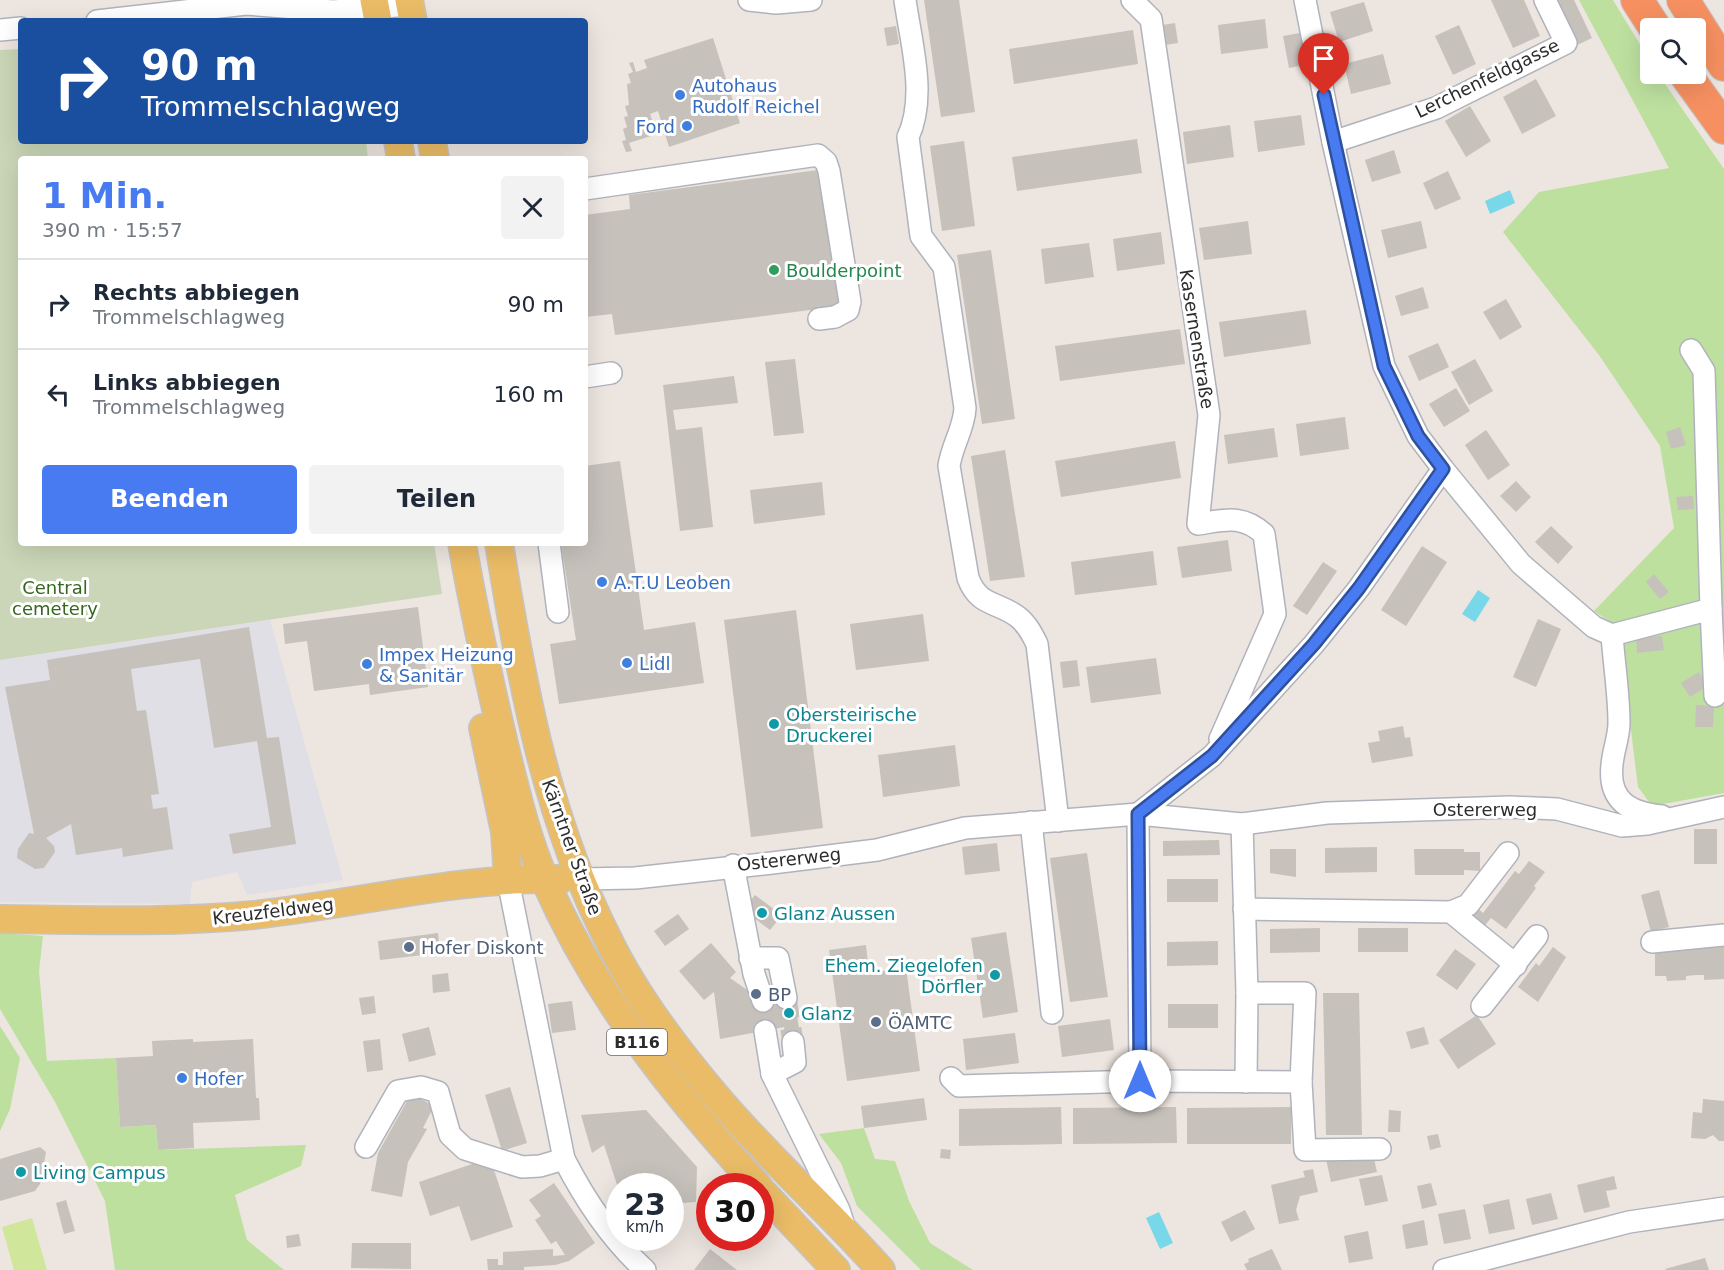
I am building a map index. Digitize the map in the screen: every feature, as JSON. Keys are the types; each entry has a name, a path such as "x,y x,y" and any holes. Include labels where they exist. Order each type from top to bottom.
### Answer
{"highway":[{"path":"1637,0 1649,18"},
{"path":"1683,0 1724,65"},
{"path":"1692,84 1724,128"}],"main road":[{"name":"Kärntner Straße","path":"463,546 488,678 525,827 544,878 583,956 632,1035 695,1116 746,1173"},
{"name":"Kärntner Straße","path":"500,546 541,757 580,879 609,942 638,990 695,1069 745,1129 845,1229 881,1270"},
{"path":"488,678 475,692 505,832 508,880"},
{"name":"Ostererweg","path":"544,878 580,879"},
{"name":"Kreuzfeldweg","path":"0,919 189,920 255,915 508,880 544,878"},
{"name":"Kärntner Straße","path":"774,1205 827,1264"}],"street":[{"path":"749,0 776,3 811,0"},
{"path":"905,0 917,82 914,125 908,137 921,236 944,267 965,408 964,425 951,452 949,466 968,578 972,588 981,599 1017,616 1037,644 1058,821"},
{"name":"Kasernenstraße","path":"1132,0 1151,19 1209,415 1198,524 1236,519 1252,523 1264,534 1275,614 1212,756"},
{"path":"1305,0 1333,142 1384,366 1418,436 1521,564 1594,627 1612,635 1711,609"},
{"name":"Lerchenfeldgasse","path":"1333,142 1436,108 1566,43 1545,0"},
{"path":"121,18 246,2 333,11 411,9"},
{"path":"0,30 18,28"},
{"path":"588,189 818,155 825,162 829,171 850,302 848,310 835,317 819,319"},
{"path":"1690,350 1704,371 1711,609 1719,666 1715,696"},
{"path":"588,377 611,374"},
{"path":"1140,1081 1138,814 1212,756 1314,644 1359,588 1443,469"},
{"path":"549,546 558,612"},
{"path":"1612,635 1619,725 1612,766 1612,786 1621,803 1641,814 1672,817"},
{"name":"Ostererweg","path":"580,879 635,878 877,850 965,828 1138,814 1242,824 1327,813 1440,808 1557,809 1622,826 1647,824 1724,807"},
{"path":"1031,822 1052,1013"},
{"path":"1242,824 1247,993 1246,1082"},
{"path":"1244,909 1451,912 1468,905 1508,853"},
{"path":"733,865 750,958 763,1001"},
{"path":"508,880 564,1159 583,1195 629,1255 645,1270"},
{"path":"1451,912 1516,965"},
{"path":"1652,942 1724,935"},
{"path":"1482,1006 1537,936"},
{"path":"750,958 778,958 786,998"},
{"path":"1247,993 1305,993 1301,1082 1305,1150 1380,1149"},
{"path":"765,1030 772,1074 839,1210 845,1229"},
{"path":"772,1074 795,1062 793,1042"},
{"path":"951,1078 959,1086 1140,1081 1301,1082"},
{"path":"366,1147 398,1091 421,1087 438,1092 450,1135 465,1149 522,1167 540,1166 564,1159"},
{"path":"1444,1270 1629,1222 1724,1208"}],"shaded area":[{"path":"270,620 343,880 247,895 237,872 192,882 190,904 0,902 0,660"}],"green space":[{"path":"1579,0 1613,0 1640,45 1640,84 1665,84 1724,169 1724,793 1652,806 1638,787 1621,650 1612,623 1594,611 1674,528 1660,446 1599,355 1503,232 1539,192 1669,168"},
{"name":"Central cemetery","path":"18,49 18,144 366,144 368,156 18,156 18,546 434,546 442,594 0,660 0,50"},
{"path":"0,933 43,936 39,971 47,1061 116,1058 120,1127 156,1125 158,1150 306,1145 301,1166 235,1195 247,1240 284,1270 115,1270 105,1201 55,1102 0,1009"},
{"path":"0,1026 20,1058 10,1109 0,1131"},
{"path":"864,1128 875,1159 895,1161 909,1201 930,1243 973,1270 921,1270 857,1206 841,1163 819,1134"},
{"path":"32,1218 47,1270 14,1270 2,1227"}],"water":[{"path":"1510,190 1515,203 1490,214 1485,201"},
{"path":"1478,590 1490,598 1475,622 1462,614"},
{"path":"1159,1212 1173,1243 1160,1249 1146,1218"}],"building":[{"path":"924,0 959,0 975,112 941,117"},
{"path":"1491,0 1524,0 1540,36 1513,48"},
{"path":"1556,0 1574,0 1592,38 1577,45"},
{"path":"1364,2 1373,31 1339,42 1330,12"},
{"path":"1265,19 1268,48 1221,54 1218,25"},
{"path":"1175,23 1178,43 1165,45 1162,25"},
{"path":"1459,25 1476,64 1453,75 1435,36"},
{"path":"896,26 899,44 887,46 884,28"},
{"path":"1133,30 1138,64 1014,84 1009,49"},
{"path":"1300,33 1305,65 1289,68 1283,36"},
{"name":"Autohaus Rudolf Reichel","path":"713,38 740,123 669,147 658,111 650,114 657,134 629,143 632,151 626,152 622,141 626,140 623,129 627,127 624,117 628,116 625,106 629,105 627,84 631,83 628,74 633,72 629,63 633,62 636,72 647,68 644,60"},
{"path":"1383,54 1391,84 1351,94 1344,64"},
{"path":"1536,79 1556,116 1522,134 1503,97"},
{"path":"1470,106 1491,141 1466,157 1445,121"},
{"path":"1301,115 1305,145 1258,152 1254,121"},
{"path":"1230,125 1234,157 1187,164 1183,132"},
{"path":"1137,139 1142,173 1017,191 1012,157"},
{"path":"964,141 975,226 942,231 930,146"},
{"path":"1394,150 1401,173 1372,182 1365,160"},
{"path":"818,170 841,306 615,335 612,314 588,317 588,215 630,209 629,195"},
{"path":"1448,171 1461,199 1435,210 1423,183"},
{"path":"1248,221 1252,254 1204,260 1199,228"},
{"path":"1421,221 1427,248 1388,258 1381,230"},
{"path":"1161,232 1165,264 1117,271 1113,239"},
{"path":"1089,243 1094,277 1045,284 1041,249"},
{"path":"991,250 1015,419 982,424 957,255"},
{"path":"1423,287 1429,308 1401,316 1395,296"},
{"path":"1506,299 1522,327 1500,340 1483,312"},
{"path":"1306,310 1311,344 1224,357 1219,322"},
{"path":"1180,329 1185,364 1060,381 1055,346"},
{"path":"1438,343 1449,367 1419,381 1408,356"},
{"path":"795,359 804,433 774,436 765,362"},
{"path":"1475,359 1493,391 1469,405 1451,372"},
{"path":"734,376 738,403 673,410 676,430 702,427 713,527 680,531 663,385"},
{"path":"1456,388 1470,411 1444,427 1429,404"},
{"path":"1345,417 1349,449 1300,456 1296,424"},
{"path":"1680,427 1686,445 1671,449 1666,432"},
{"path":"1274,428 1278,457 1228,464 1224,435"},
{"path":"1486,430 1510,465 1488,480 1465,445"},
{"path":"1175,441 1181,478 1061,497 1055,461"},
{"path":"1005,450 1025,577 990,581 971,456"},
{"path":"620,461 644,630 695,622 704,683 559,704 550,644 576,640 561,546 588,546 588,466"},
{"path":"1516,481 1531,497 1516,512 1500,496"},
{"path":"822,482 825,515 754,524 750,490"},
{"path":"1693,496 1694,509 1678,510 1676,497"},
{"path":"1551,526 1573,547 1558,564 1535,542"},
{"path":"1228,540 1232,571 1182,578 1177,547"},
{"path":"1422,546 1447,562 1406,626 1381,610"},
{"path":"1153,551 1157,585 1075,595 1071,562"},
{"path":"1323,562 1337,571 1307,615 1293,606"},
{"path":"1654,574 1669,592 1660,599 1646,582"},
{"name":"Impex Heizung & Sanitär","path":"418,607 428,687 370,695 369,684 314,691 307,641 285,644 283,624"},
{"name":"Obersteirische Druckerei","path":"796,610 823,828 751,837 724,620"},
{"path":"923,614 929,661 856,670 850,624"},
{"path":"1538,619 1561,629 1536,687 1513,677"},
{"path":"249,627 267,738 279,737 296,844 233,854 229,834 271,827 257,741 214,748 200,659 131,669 137,711 146,710 159,794 151,795 153,809 167,807 173,849 123,857 122,848 76,855 71,824 46,838 54,846 55,852 44,868 35,869 17,858 18,849 29,833 34,834 5,687 50,680 47,660"},
{"path":"1662,636 1664,650 1637,653 1636,638"},
{"path":"1156,658 1161,694 1091,703 1086,667"},
{"path":"1077,660 1080,686 1063,688 1060,662"},
{"path":"1699,672 1707,687 1690,697 1681,683"},
{"path":"1696,705 1714,706 1713,727 1695,727"},
{"path":"1403,726 1405,738 1410,737 1413,756 1372,763 1368,743 1380,741 1378,731"},
{"path":"955,745 960,786 883,797 878,755"},
{"path":"1694,829 1717,829 1717,864 1694,864"},
{"path":"1219,840 1220,855 1163,856 1163,841"},
{"path":"997,843 1000,871 965,875 962,847"},
{"path":"1377,847 1377,872 1325,873 1325,848"},
{"path":"1270,849 1296,849 1296,877 1270,873"},
{"path":"1414,849 1464,849 1464,852 1480,852 1480,871 1464,870 1464,875 1415,875"},
{"path":"1087,853 1108,997 1070,1002 1050,858"},
{"path":"1529,861 1545,872 1506,929 1491,918 1482,929 1468,919 1476,907 1483,913 1515,871 1519,874"},
{"path":"1167,879 1218,879 1218,902 1167,902"},
{"path":"1659,890 1669,927 1651,932 1641,895"},
{"name":"Glanz Aussen","path":"755,895 782,915 770,930 743,910"},
{"path":"678,914 689,929 665,946 654,931"},
{"path":"1320,928 1320,952 1270,953 1270,929"},
{"path":"1358,928 1408,928 1408,952 1358,952"},
{"name":"Ehem. Ziegelofen Dörfler","path":"1006,932 1018,1012 983,1018 971,938"},
{"name":"Hofer Diskont","path":"438,933 440,953 380,960 378,941"},
{"path":"1218,941 1218,965 1167,966 1167,942"},
{"path":"711,943 736,972 730,978 763,1001 794,997 801,1041 786,1043 784,1027 720,1039 714,992 704,1000 679,971"},
{"name":"ÖAMTC","path":"866,945 869,973 906,968 920,1071 847,1081 829,950"},
{"path":"1553,947 1566,957 1538,1002 1518,987 1536,963 1539,966"},
{"path":"1724,947 1724,979 1704,980 1704,975 1696,975 1686,976 1686,980 1667,981 1666,976 1655,976 1655,949"},
{"path":"1455,949 1476,964 1457,990 1436,975"},
{"path":"448,973 450,991 433,993 432,975"},
{"path":"1323,993 1359,993 1362,1135 1326,1135"},
{"path":"374,996 376,1013 362,1015 359,998"},
{"path":"572,1001 576,1030 552,1033 548,1004"},
{"path":"1168,1004 1218,1004 1218,1028 1168,1028"},
{"path":"1477,1015 1496,1044 1458,1069 1439,1040"},
{"path":"1110,1019 1114,1050 1062,1057 1058,1026"},
{"path":"429,1027 436,1055 409,1062 402,1034"},
{"path":"1424,1027 1429,1044 1411,1049 1406,1032"},
{"path":"1015,1033 1019,1063 966,1070 963,1039"},
{"name":"Hofer","path":"193,1039 193,1042 253,1039 256,1098 259,1098 260,1120 193,1123 194,1148 158,1150 156,1125 120,1127 116,1058 153,1056 152,1041"},
{"path":"380,1039 383,1070 367,1072 363,1041"},
{"path":"510,1087 527,1143 502,1151 485,1095"},
{"path":"411,1094 434,1106 423,1128 427,1129 408,1162 402,1197 371,1191 378,1153"},
{"path":"924,1098 927,1120 864,1128 861,1106"},
{"path":"1703,1099 1724,1101 1724,1141 1719,1141 1713,1135 1705,1139 1691,1138 1693,1112 1702,1113"},
{"path":"1061,1107 1062,1144 959,1146 959,1109"},
{"path":"1176,1107 1177,1143 1073,1144 1073,1108"},
{"path":"1291,1107 1291,1144 1187,1144 1187,1108"},
{"path":"646,1110 697,1167 696,1202 684,1203 684,1173 613,1173 604,1145 592,1153 581,1115"},
{"path":"1389,1110 1401,1111 1400,1132 1388,1132"},
{"path":"1438,1134 1441,1147 1430,1150 1427,1136"},
{"name":"Living Campus","path":"40,1147 46,1152 40,1184 35,1191 0,1201 0,1159"},
{"path":"941,1149 951,1150 950,1159 940,1158"},
{"path":"490,1158 513,1227 471,1241 459,1206 430,1216 419,1182"},
{"path":"1326,1159 1374,1159 1377,1172 1331,1182"},
{"path":"1313,1169 1318,1192 1300,1196 1296,1210 1299,1220 1279,1224 1271,1185 1305,1177 1303,1171"},
{"path":"1382,1175 1388,1201 1365,1206 1359,1179"},
{"path":"1614,1176 1617,1189 1606,1191 1610,1207 1584,1213 1577,1185"},
{"path":"554,1183 595,1243 569,1261 555,1265 524,1267 524,1270 488,1270 487,1259 498,1259 498,1265 503,1265 503,1252 553,1249 553,1256 565,1255 556,1241 551,1244 535,1220 541,1216 529,1200"},
{"path":"1431,1183 1437,1205 1422,1209 1417,1186"},
{"path":"1551,1193 1558,1219 1532,1225 1526,1199"},
{"path":"1509,1199 1515,1229 1489,1234 1483,1205"},
{"path":"66,1200 75,1231 64,1234 56,1203"},
{"path":"1465,1209 1471,1239 1444,1244 1438,1214"},
{"path":"1245,1210 1255,1229 1231,1242 1221,1222"},
{"path":"1424,1220 1428,1245 1406,1249 1402,1225"},
{"path":"1368,1231 1373,1259 1349,1263 1344,1236"},
{"path":"299,1234 301,1246 287,1248 286,1236"},
{"path":"352,1243 411,1243 411,1269 351,1268"},
{"path":"1272,1249 1282,1270 1247,1270 1244,1264 1249,1262 1248,1259"},
{"path":"708,1251 713,1251 737,1270 694,1270"},
{"path":"1705,1258 1709,1270 1665,1269"}],"tunnel":[{"path":"786,998 793,1042"},
{"path":"763,1001 765,1031"}],"place":[{"name":"Autohaus Rudolf Reichel","path":"680,95"},
{"name":"Ford","path":"687,126"},
{"name":"Boulderpoint","path":"774,270"},
{"name":"A.T.U Leoben","path":"602,582"},
{"name":"Lidl","path":"627,663"},
{"name":"Impex Heizung & Sanitär","path":"367,664"},
{"name":"Obersteirische Druckerei","path":"774,724"},
{"name":"Glanz Aussen","path":"762,913"},
{"name":"Hofer Diskont","path":"409,947"},
{"name":"Ehem. Ziegelofen Dörfler","path":"995,975"},
{"name":"BP","path":"756,994"},
{"name":"Glanz","path":"789,1013"},
{"name":"ÖAMTC","path":"876,1022"},
{"name":"Hofer","path":"182,1078"},
{"name":"Living Campus","path":"21,1172"}],"route":[{"path":"1140,1081 1138,814 1212,756 1314,644 1359,588 1443,469 1418,436 1384,366 1324,95"}]}
